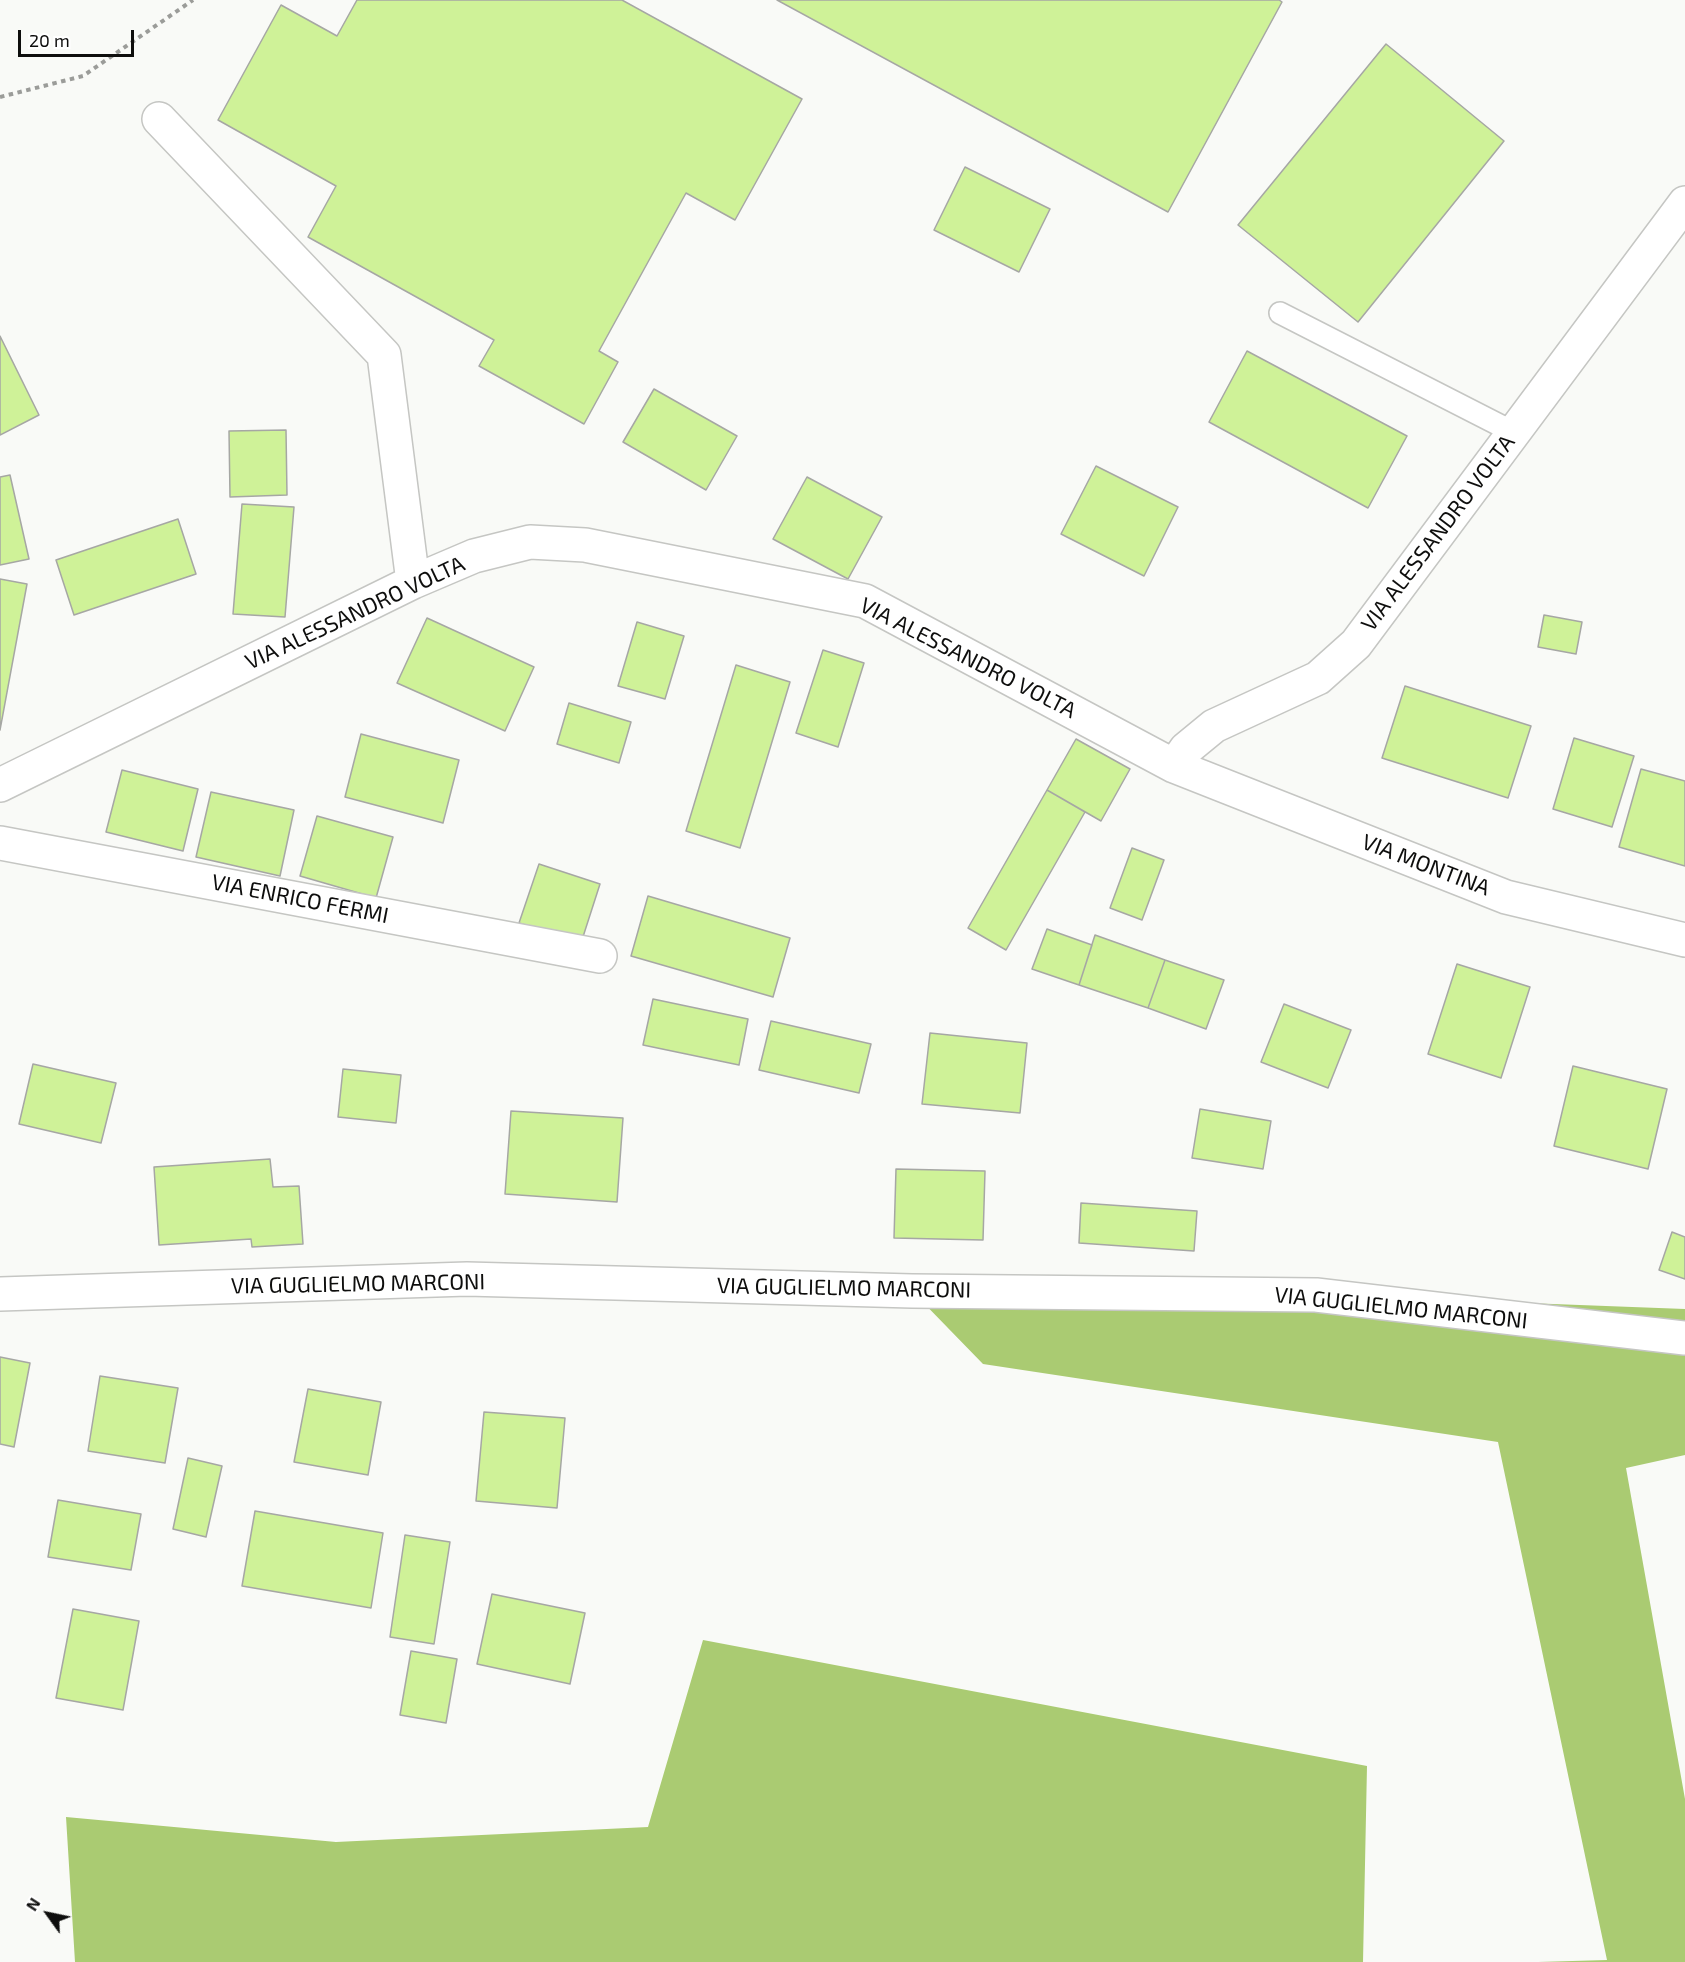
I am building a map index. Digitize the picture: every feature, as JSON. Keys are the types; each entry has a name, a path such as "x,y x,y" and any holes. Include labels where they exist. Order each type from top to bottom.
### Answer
{"street":[{"path":"159,119 384,355 413,582"},
{"name":"VIA ALESSANDRO VOLTA","path":"0,785 413,582 474,556 530,542 585,545 865,601 1174,766 1186,749 1214,726 1318,678 1356,644 1685,203"},
{"name":"VIA MONTINA","path":"1174,766 1506,897 1685,940"},
{"name":"VIA ENRICO FERMI","path":"0,843 600,956"},
{"name":"VIA GUGLIELMO MARCONI","path":"0,1294 467,1279 912,1291 1316,1295 1685,1338"}],"lane":[{"path":"1280,313 1513,432"}],"path":[{"path":"0,97 83,76 193,0"}],"green space":[{"path":"912,1291 1316,1295 1685,1309 1685,1455 1626,1468 1685,1799 1685,1962 1538,1962 1607,1960 1498,1442 983,1364"},
{"path":"703,1640 1367,1766 1363,1962 75,1962 66,1817 336,1842 648,1827"}],"building":[{"path":"357,0 622,0 802,99 735,220 686,193 599,351 618,362 584,424 479,366 494,340 308,237 336,186 218,120 281,5 337,36"},
{"path":"777,0 1279,0 1282,2 1168,212"},
{"path":"1386,44 1504,141 1358,322 1238,225"},
{"path":"965,167 1050,209 1019,272 934,230"},
{"path":"0,336 39,415 0,435"},
{"path":"1247,351 1407,436 1368,508 1209,422"},
{"path":"654,389 737,436 706,490 623,442"},
{"path":"286,430 287,495 230,497 229,431"},
{"path":"1096,466 1178,507 1144,576 1061,534"},
{"path":"10,475 29,559 0,565 0,477"},
{"path":"807,477 882,517 848,579 773,539"},
{"path":"242,504 294,507 285,617 233,614"},
{"path":"178,519 196,574 74,615 56,560"},
{"path":"0,579 27,584 0,730"},
{"path":"1544,615 1582,622 1576,654 1538,647"},
{"path":"427,618 534,667 505,731 397,683"},
{"path":"637,622 684,636 665,699 618,686"},
{"path":"823,650 864,663 838,747 796,733"},
{"path":"736,665 790,682 740,848 686,831"},
{"path":"1405,686 1531,726 1508,798 1382,758"},
{"path":"569,703 631,722 619,763 557,744"},
{"path":"361,734 459,760 443,823 345,797"},
{"path":"1574,738 1634,756 1612,827 1553,809"},
{"path":"1076,739 1130,769 1101,821 1047,790"},
{"path":"1641,769 1685,781 1685,866 1619,847"},
{"path":"122,770 198,789 183,851 106,832"},
{"path":"1047,790 1085,812 1006,950 968,928"},
{"path":"211,792 294,810 280,876 196,857"},
{"path":"317,816 393,837 376,898 300,876"},
{"path":"1132,848 1164,860 1142,920 1110,908"},
{"path":"539,864 600,884 581,943 519,923"},
{"path":"648,896 790,938 773,997 631,956"},
{"path":"1047,929 1092,945 1079,985 1032,969"},
{"path":"1095,935 1165,960 1148,1008 1079,985"},
{"path":"1165,960 1224,980 1206,1029 1148,1008"},
{"path":"1457,964 1530,987 1501,1078 1428,1054"},
{"path":"653,999 748,1019 739,1065 643,1045"},
{"path":"1284,1004 1351,1030 1328,1088 1261,1062"},
{"path":"771,1021 871,1044 859,1093 759,1070"},
{"path":"930,1033 1027,1043 1020,1113 922,1104"},
{"path":"33,1064 116,1083 101,1143 19,1124"},
{"path":"1573,1066 1667,1089 1648,1169 1554,1146"},
{"path":"343,1069 401,1075 396,1123 338,1117"},
{"path":"1200,1109 1271,1121 1263,1169 1192,1158"},
{"path":"511,1111 623,1118 617,1202 505,1194"},
{"path":"270,1159 273,1187 299,1186 303,1244 252,1247 251,1239 159,1245 154,1167"},
{"path":"896,1169 985,1171 983,1240 894,1238"},
{"path":"1081,1203 1197,1211 1194,1251 1079,1243"},
{"path":"1672,1232 1685,1237 1685,1279 1659,1270"},
{"path":"0,1357 30,1363 14,1447 0,1444"},
{"path":"100,1376 178,1388 165,1463 88,1451"},
{"path":"308,1389 381,1402 368,1475 294,1462"},
{"path":"484,1412 565,1418 557,1508 476,1501"},
{"path":"188,1458 222,1466 206,1537 173,1529"},
{"path":"58,1500 141,1514 131,1570 48,1557"},
{"path":"255,1511 383,1533 371,1608 242,1586"},
{"path":"405,1535 450,1542 434,1644 390,1637"},
{"path":"492,1594 585,1613 570,1684 477,1664"},
{"path":"73,1609 139,1621 123,1710 56,1698"},
{"path":"411,1651 457,1659 446,1723 400,1715"}]}
